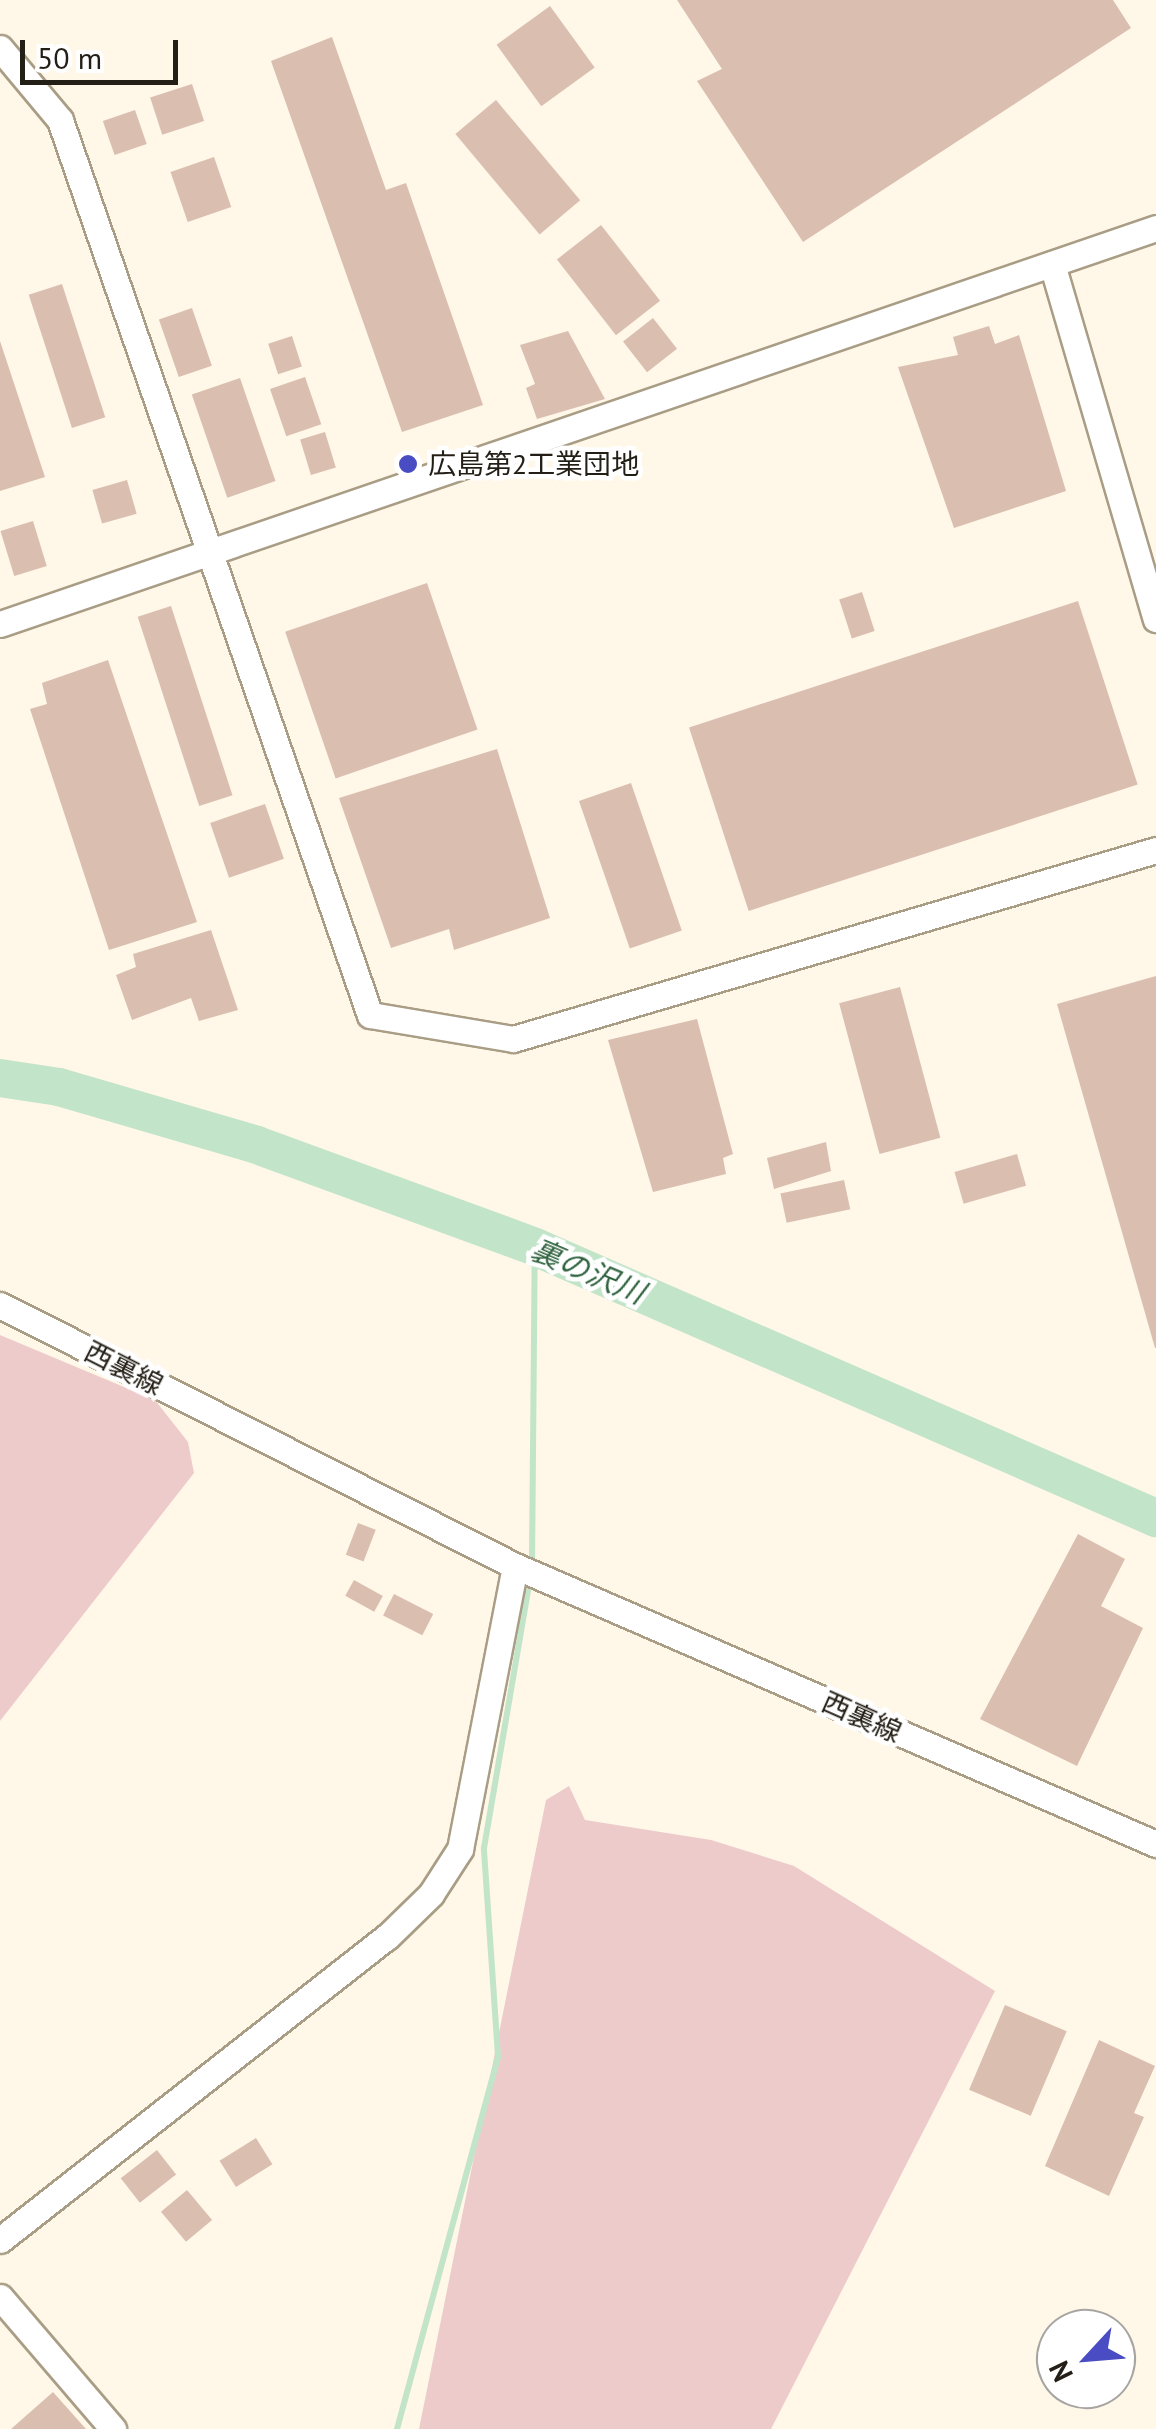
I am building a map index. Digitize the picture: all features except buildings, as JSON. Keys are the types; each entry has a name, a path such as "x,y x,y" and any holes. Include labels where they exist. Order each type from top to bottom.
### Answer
{"street":[{"path":"0,48 60,120 370,1015 513,1039 1156,850"},
{"path":"0,624 1156,228"},
{"path":"1052,264 1156,620"},
{"name":"西裏線","path":"0,1305 516,1566 1156,1844"},
{"path":"0,2240 387,1937 431,1894 460,1849 516,1566"},
{"path":"0,2296 114,2429"}],"shaded area":[{"path":"0,1335 155,1400 188,1442 194,1473 0,1721"},
{"path":"569,1786 585,1820 711,1840 794,1866 995,1991 771,2429 419,2429 546,1800"}],"waterway":[{"name":"裏の沢川","path":"0,1078 59,1087 257,1145 535,1247 1156,1518"},
{"path":"532,1566 535,1247"},
{"path":"397,2429 498,2056 484,1848 530,1578"}],"place":[{"name":"広島第2工業団地","path":"408,464"}]}
